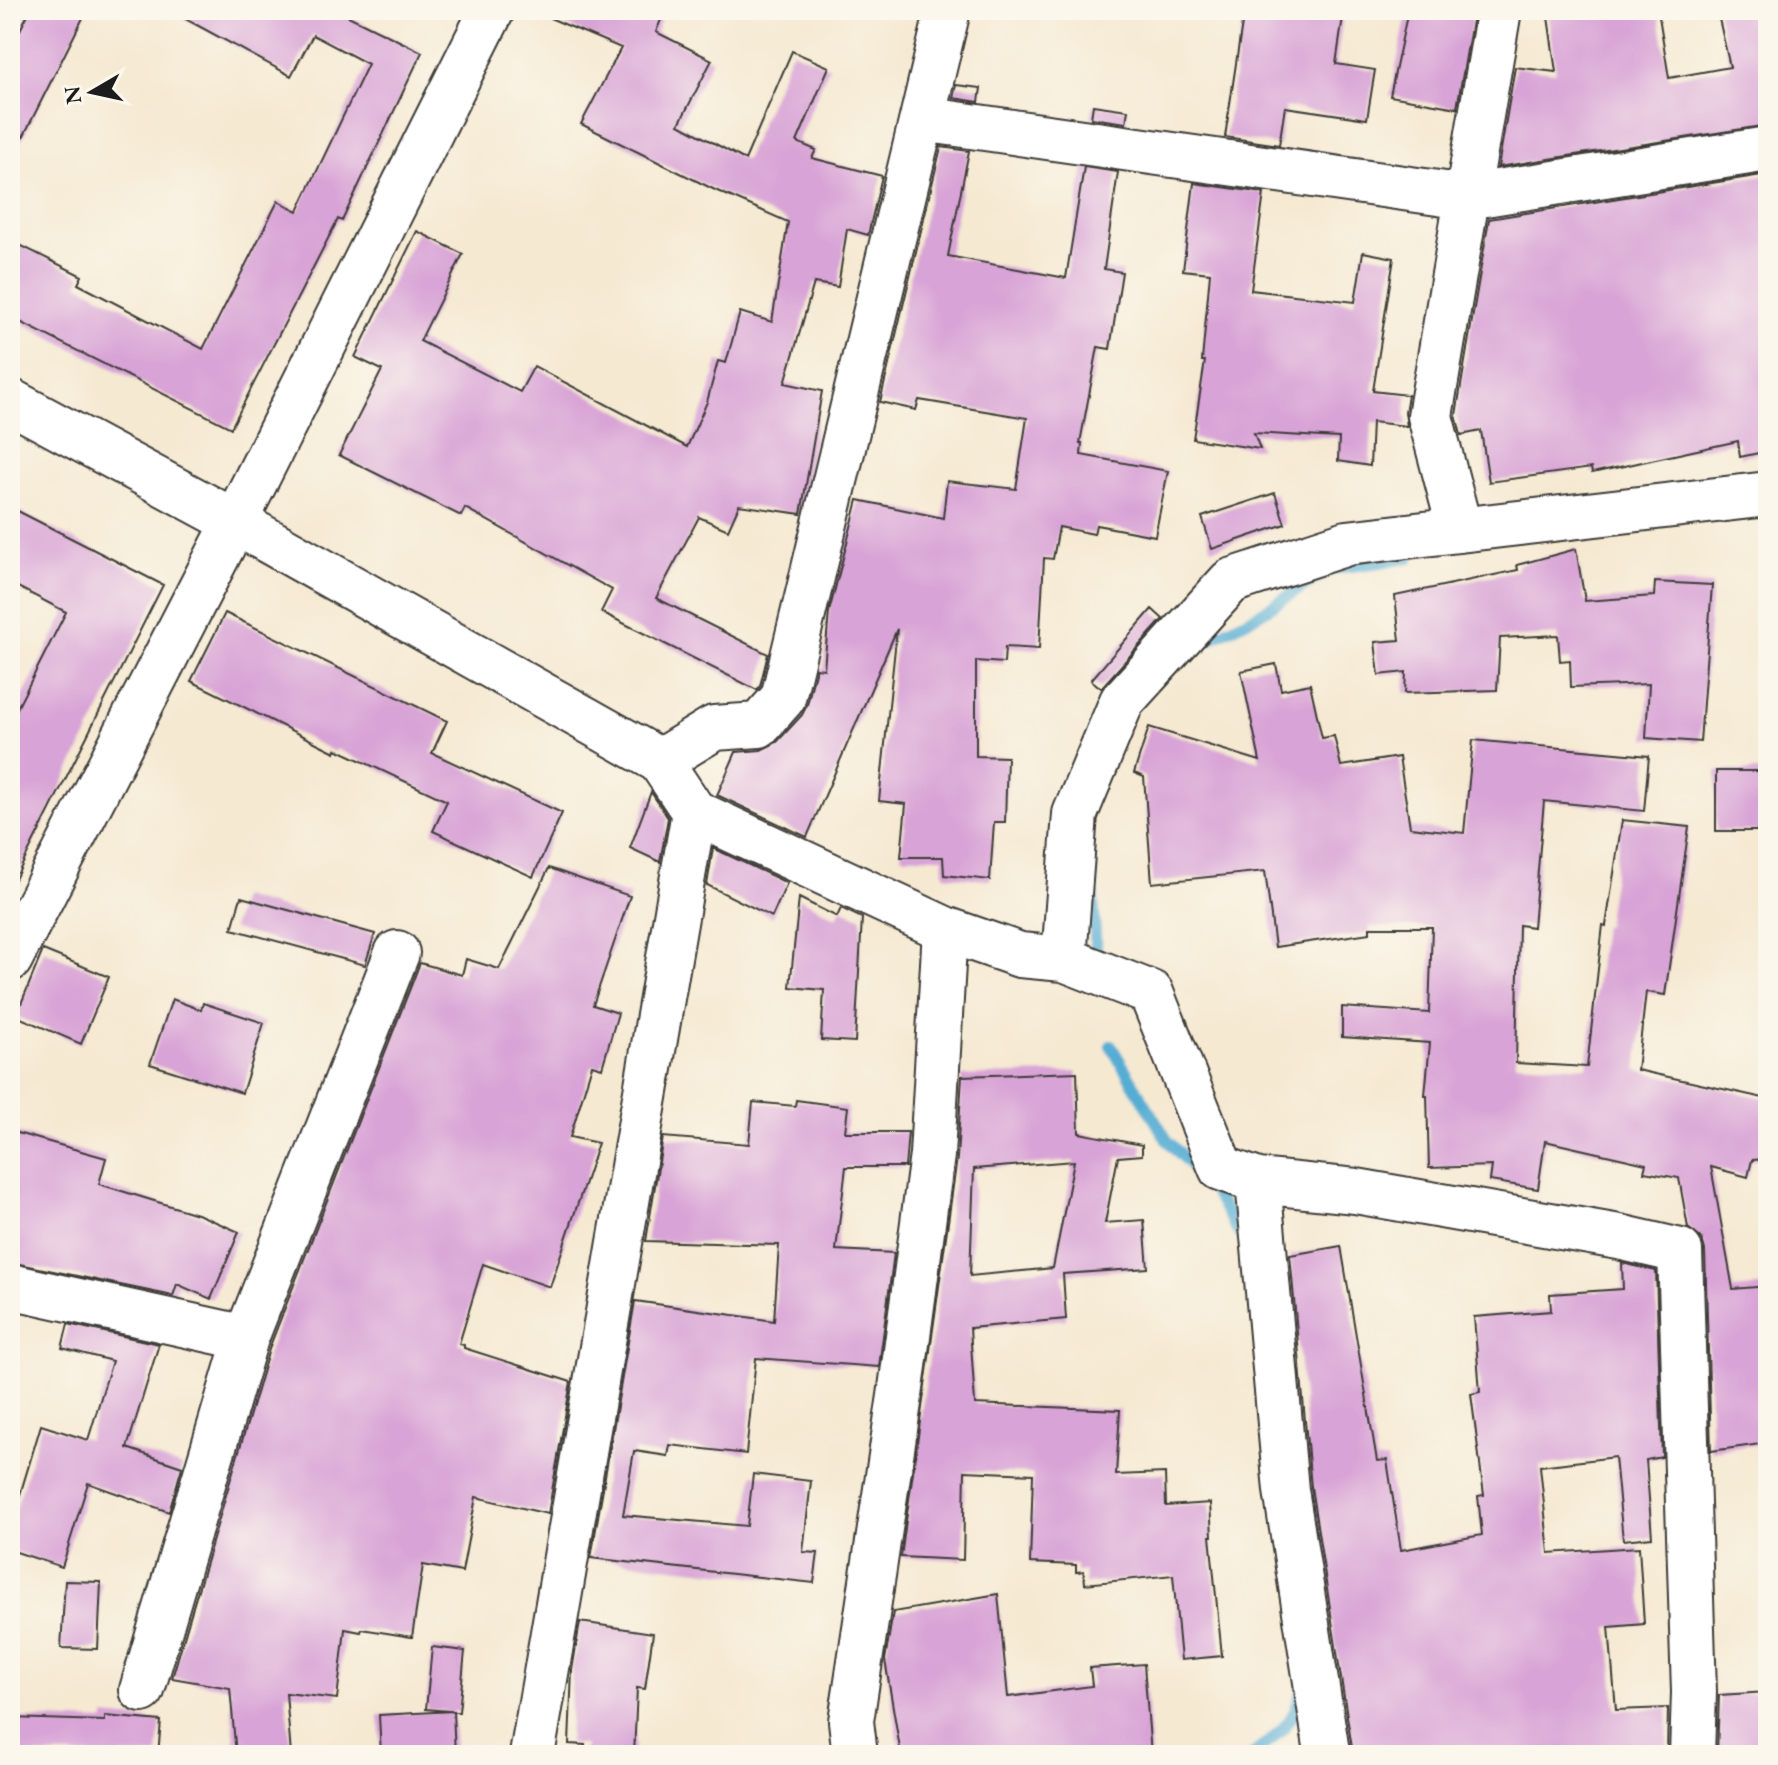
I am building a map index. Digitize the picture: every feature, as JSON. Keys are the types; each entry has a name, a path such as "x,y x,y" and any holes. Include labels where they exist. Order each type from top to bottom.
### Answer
{"street":[{"path":"10,959 235,522 492,10"},
{"path":"660,761 714,728 759,725 783,698 948,10"},
{"path":"1460,530 1430,416 1499,10"},
{"path":"922,119 1466,197 1768,149"},
{"path":"10,401 235,522 660,761 694,812 945,929 1020,955 1064,959 1151,993 1221,1168 1258,1181 1356,1191 1619,1237 1680,1251 1694,1692 1692,1755"},
{"path":"1064,959 1075,814 1122,701 1231,581 1347,543 1768,494"},
{"path":"532,1755 694,812"},
{"path":"855,1755 851,1721 900,1396 932,1155 945,929"},
{"path":"142,1690 246,1338 397,953"},
{"path":"1258,1181 1286,1490 1327,1752 1325,1755"},
{"path":"10,1286 246,1338"}],"building":[{"path":"30,10 87,10 10,163 10,50"},
{"path":"169,10 336,10 422,52 342,221 338,219 231,428 10,317 10,240 82,276 78,284 203,349 278,201 298,211 368,64 313,35 291,76"},
{"path":"531,10 665,10 656,32 712,60 679,124 745,160 792,51 829,67 797,142 816,150 812,158 882,176 868,235 847,229 838,287 814,283 785,383 822,391 801,514 739,505 728,530 699,517 656,598 768,654 757,690 601,612 612,590 465,508 461,516 339,455 382,370 355,357 417,231 463,254 420,341 520,392 534,366 687,447 707,402 718,361 726,363 740,312 772,322 788,222 581,124 621,48"},
{"path":"1244,10 1344,10 1336,64 1375,70 1367,119 1285,107 1279,145 1225,137"},
{"path":"1408,10 1474,10 1457,108 1390,96"},
{"path":"1547,10 1658,10 1669,78 1730,67 1717,10 1768,10 1768,125 1498,167 1515,67 1556,72"},
{"path":"956,85 981,88 979,102 953,98"},
{"path":"1093,105 1128,110 1126,123 1091,118"},
{"path":"941,147 969,151 948,256 1066,278 1084,167 1118,172 1104,269 1122,272 1110,349 1098,347 1080,443 1081,455 1168,471 1155,536 1096,525 1094,534 1059,527 1053,559 1044,558 1039,649 1005,647 1004,663 976,661 976,756 1007,757 1005,822 994,822 990,880 944,875 943,857 901,857 906,804 879,801 897,629 807,837 717,795 736,752 761,750 777,742 802,715 807,705 816,668 824,669 829,612 858,500 943,518 947,481 1016,489 1027,418 919,400 916,410 880,402"},
{"path":"1768,174 1768,451 1740,457 1738,441 1592,473 1591,468 1489,482 1481,431 1461,435 1456,415 1489,219"},
{"path":"1194,183 1264,193 1251,290 1355,302 1363,252 1394,258 1373,391 1408,395 1405,412 1407,426 1372,422 1370,466 1338,461 1339,438 1254,433 1260,449 1193,439 1205,361 1202,361 1210,273 1183,270"},
{"path":"1275,493 1285,524 1212,549 1202,517"},
{"path":"10,507 163,585 10,889 10,722 66,612 10,583"},
{"path":"1576,549 1585,601 1654,596 1655,582 1712,585 1700,742 1646,738 1649,684 1571,687 1570,660 1560,661 1558,635 1500,638 1497,690 1405,693 1406,672 1379,675 1375,642 1400,640 1395,596 1518,570 1517,565"},
{"path":"1152,609 1163,619 1101,688 1091,680"},
{"path":"225,613 447,721 432,753 562,813 533,877 433,831 447,801 336,749 335,752 191,681"},
{"path":"1276,664 1281,690 1310,684 1322,738 1334,736 1341,766 1399,757 1410,827 1464,833 1473,740 1649,756 1644,811 1544,801 1533,927 1519,925 1516,1063 1587,1067 1603,925 1606,926 1622,820 1689,827 1665,995 1646,992 1637,1070 1768,1099 1768,1159 1752,1160 1748,1177 1711,1167 1733,1289 1768,1286 1768,1443 1711,1451 1705,1250 1702,1239 1688,1228 1679,1178 1644,1172 1646,1164 1545,1141 1538,1189 1490,1181 1492,1166 1429,1168 1425,1095 1430,1043 1342,1037 1342,1007 1429,1013 1432,927 1370,927 1370,933 1275,947 1265,871 1152,883 1144,777 1134,773 1149,727 1260,761 1241,671"},
{"path":"1716,771 1768,771 1768,831 1716,831"},
{"path":"651,792 668,818 660,862 630,848"},
{"path":"713,848 787,883 772,917 707,885"},
{"path":"549,868 630,896 593,1005 618,1013 602,1068 592,1065 570,1137 598,1143 550,1287 483,1264 459,1344 571,1382 548,1514 476,1497 462,1572 423,1565 412,1637 345,1629 337,1699 286,1693 291,1755 236,1755 230,1688 172,1678 270,1346 420,963 462,975 466,959 499,969"},
{"path":"241,897 375,934 365,965 232,929"},
{"path":"799,898 837,917 841,908 862,918 855,1042 821,1040 824,990 790,987"},
{"path":"43,950 109,977 81,1044 16,1016"},
{"path":"172,999 201,1010 203,1003 264,1023 242,1093 150,1064"},
{"path":"1077,1072 1079,1133 1142,1145 1142,1155 1118,1157 1105,1223 1144,1220 1148,1268 1063,1274 1066,1319 970,1328 975,1404 1120,1410 1116,1475 1165,1473 1166,1506 1210,1503 1210,1536 1222,1656 1181,1660 1173,1575 1085,1584 1084,1571 1076,1572 1076,1565 1030,1563 1033,1474 965,1471 963,1560 901,1557 957,1158 962,1076","holes":["1074,1161 1053,1268 970,1276 974,1169"]},
{"path":"796,1100 848,1107 845,1132 908,1132 905,1167 846,1167 836,1250 894,1253 879,1367 756,1358 746,1454 670,1445 668,1456 634,1451 623,1515 747,1526 753,1474 811,1481 803,1552 818,1553 814,1583 591,1558 635,1301 774,1321 779,1245 646,1241 663,1137 749,1144 753,1102 795,1106"},
{"path":"10,1131 106,1158 99,1184 200,1215 239,1232 211,1299 177,1284 173,1296 10,1262"},
{"path":"1341,1246 1377,1461 1387,1460 1401,1550 1482,1535 1478,1496 1484,1495 1471,1394 1480,1392 1474,1317 1551,1311 1550,1294 1623,1289 1622,1263 1656,1271 1662,1457 1646,1460 1652,1537 1623,1540 1615,1457 1540,1466 1549,1553 1639,1547 1644,1624 1609,1627 1616,1710 1668,1708 1667,1755 1489,1755 1488,1747 1406,1755 1350,1755 1352,1748 1311,1487 1290,1255"},
{"path":"68,1324 159,1344 127,1448 182,1467 169,1512 88,1483 62,1567 10,1550 10,1528 41,1425 88,1440 112,1361 62,1348"},
{"path":"65,1581 101,1582 98,1649 61,1648"},
{"path":"998,1594 1008,1697 1092,1686 1090,1668 1144,1664 1151,1755 901,1755 885,1660 893,1612"},
{"path":"580,1622 653,1633 645,1689 637,1688 634,1755 584,1755 585,1745 569,1744 572,1670"},
{"path":"432,1647 465,1651 459,1712 426,1709"},
{"path":"1768,1692 1768,1755 1717,1755 1719,1695"},
{"path":"453,1711 455,1755 381,1755 379,1715"},
{"path":"105,1716 161,1721 158,1755 10,1755 10,1718 105,1721"}],"waterway":[{"path":"1193,648 1259,614 1331,569 1409,558"},
{"path":"1091,866 1096,951"},
{"path":"1111,1046 1167,1140 1211,1187 1248,1248"},
{"path":"1252,1755 1289,1721 1301,1694"}]}
